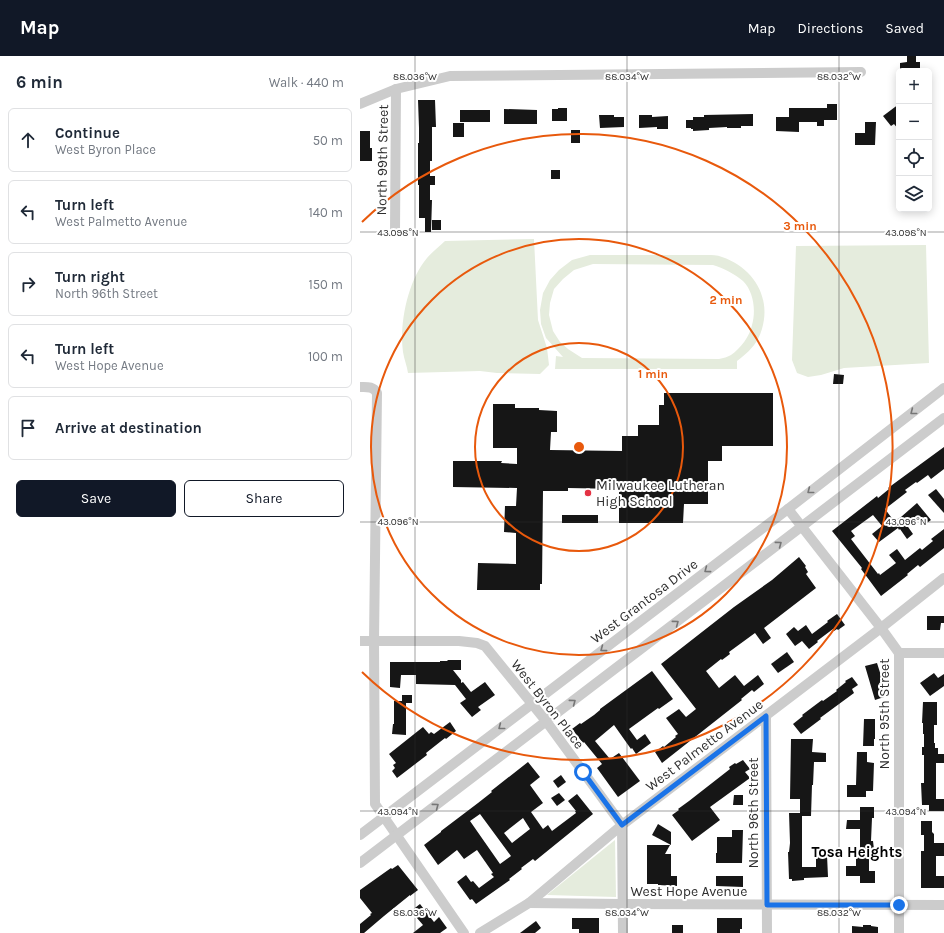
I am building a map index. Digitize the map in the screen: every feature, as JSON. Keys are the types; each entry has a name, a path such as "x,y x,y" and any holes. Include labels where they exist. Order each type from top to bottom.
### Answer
{"street":[{"path":"360,104 396,89 450,76 861,72"},
{"name":"North 99th Street","path":"395,231 396,89"},
{"path":"360,387 371,387 377,393 374,641 375,804 464,933"},
{"name":"West Grantosa Drive","path":"360,835 788,509 944,388"},
{"path":"360,863 944,418"},
{"name":"North 95th Street","path":"788,509 899,653 899,933"},
{"name":"West Palmetto Avenue","path":"480,933 529,903 622,825 881,628 944,578"},
{"path":"360,641 374,641"},
{"name":"West Byron Place","path":"374,641 459,641 476,643 485,646 532,703 622,825"},
{"path":"899,653 944,653"},
{"name":"North 96th Street","path":"766,716 767,933"},
{"path":"622,825 623,933"},
{"name":"West Hope Avenue","path":"529,903 944,905"}],"green space":[{"path":"534,239 538,320 547,348 549,365 540,374 480,371 408,373 403,355 402,341 402,329 406,303 420,267 429,256 445,241"},
{"path":"926,245 929,363 844,368 821,375 808,377 797,373 792,360 796,246"},
{"path":"590,255 716,255 722,257 745,270 760,289 764,313 763,326 758,339 749,351 737,361 737,369 555,369 556,356 563,357 546,338 541,324 540,310 543,293 550,280 559,270 572,260","holes":["593,264 713,265 736,276 747,285 752,296 754,308 751,329 747,338 741,346 728,356 719,359 582,358 560,342 553,331 549,315 550,303 554,289 574,270"]},
{"path":"615,840 616,897 547,895"}],"building":[{"path":"907,56 916,56 916,62 920,62 920,68 900,68 900,63 907,62"},
{"path":"418,100 435,100 436,127 432,127 432,161 430,161 430,176 435,176 435,185 430,185 430,200 432,200 431,232 425,232 425,218 419,218"},
{"path":"827,104 837,104 837,120 824,120 824,126 817,126 817,122 799,122 799,132 776,131 776,117 789,117 789,108 827,108"},
{"path":"896,106 896,126 894,124 891,126 883,116"},
{"path":"567,108 567,121 552,121 552,109"},
{"path":"504,109 537,110 537,124 504,124"},
{"path":"460,110 490,110 490,122 460,122"},
{"path":"753,114 753,126 741,126 741,128 709,128 709,130 693,131 691,128 686,128 686,120 693,120 693,117 704,117 704,115"},
{"path":"599,115 624,117 624,127 600,128"},
{"path":"639,115 652,115 652,117 668,116 668,129 657,129 657,127 639,128"},
{"path":"865,122 876,122 875,145 855,145 855,133 865,133"},
{"path":"453,123 464,123 464,137 453,137"},
{"path":"571,130 580,130 580,143 571,143"},
{"path":"360,131 370,131 372,161 360,161"},
{"path":"551,170 560,170 560,179 551,179"},
{"path":"432,220 441,220 441,230 432,230"},
{"path":"834,374 844,375 843,384 833,384"},
{"path":"664,393 773,393 773,446 722,446 722,461 708,461 708,504 684,504 683,523 619,523 619,489 568,488 568,491 543,491 542,584 540,584 540,590 477,590 478,563 516,564 516,533 504,532 505,506 516,506 517,488 453,487 453,461 502,461 501,463 517,464 517,448 493,448 493,404 515,404 515,408 539,408 539,410 557,411 557,432 551,432 550,450 622,451 622,436 638,436 638,425 659,425 659,405 664,405"},
{"path":"944,447 944,469 931,479 928,475 917,483 916,482 905,490 907,492 885,509 894,521 917,503 931,520 924,525 917,516 906,524 913,534 907,539 898,528 879,542 872,534 882,526 873,515 851,531 855,536 851,539 880,575 896,563 889,555 897,549 905,560 920,548 922,550 933,541 931,539 944,529 944,548 920,567 918,565 907,574 908,575 881,596 861,569 862,568 832,531"},
{"path":"936,489 944,499 944,513 928,495"},
{"path":"562,515 598,515 598,523 562,523"},
{"path":"799,557 806,566 805,567 808,572 806,574 816,588 764,628 771,638 763,644 755,633 729,652 730,654 706,671 719,688 735,675 744,686 758,675 764,684 754,692 752,690 741,699 742,700 662,763 655,752 663,746 664,747 678,734 666,718 679,709 686,717 696,709 661,664 734,607 772,580"},
{"path":"837,614 845,625 838,630 837,629 834,631 833,629 809,649 802,641 795,646 786,634 794,627 798,631 806,625 812,634"},
{"path":"927,616 944,616 944,623 941,623 940,630 927,630"},
{"path":"787,652 794,662 778,673 771,664"},
{"path":"448,660 461,660 461,670 453,670 461,680 461,683 463,682 471,692 485,682 495,695 478,707 481,710 472,717 460,703 466,699 455,685 416,684 416,675 401,675 400,688 390,687 390,662 440,662"},
{"path":"877,663 883,682 879,683 884,697 875,700 865,666"},
{"path":"652,671 673,699 629,729 637,740 645,734 651,743 636,754 614,725 595,741 610,759 619,753 640,781 618,797 597,768 602,764 572,729 594,715"},
{"path":"934,673 938,678 944,674 944,686 930,696 920,683"},
{"path":"852,677 858,685 852,689 854,693 801,734 793,724 822,700 823,701 837,691 836,690 846,682 845,681"},
{"path":"402,695 412,695 412,703 406,703 406,735 392,734 394,724 394,701 402,701"},
{"path":"923,702 937,702 937,725 934,725 934,743 935,748 938,748 938,754 944,754 944,763 936,763 936,799 944,799 944,811 929,811 929,805 922,805 921,783 924,783 924,755 922,755 922,747 924,747 922,723"},
{"path":"864,719 875,719 874,746 863,746"},
{"path":"450,722 456,731 426,753 427,755 397,778 392,771 395,768 393,765 396,763 389,754 423,727 429,734 431,732 434,734"},
{"path":"791,739 813,739 812,752 826,753 826,762 814,762 811,816 802,816 802,867 816,867 816,856 827,855 828,877 804,878 804,880 792,881 792,879 789,879 789,813 800,813 800,799 790,799"},
{"path":"857,752 867,752 867,762 874,763 873,791 866,791 866,797 847,797 847,785 856,785"},
{"path":"743,760 750,769 745,772 750,778 710,807 720,820 692,841 672,815 730,769 729,767"},
{"path":"528,762 540,777 530,785 543,803 531,812 543,829 548,825 552,831 576,813 568,801 577,794 593,814 535,861 533,859 521,868 522,869 509,879 510,880 476,904 472,899 470,900 457,882 466,875 471,882 473,881 479,888 494,877 491,874 493,873 477,850 464,859 457,850 438,865 424,845 492,792 491,791","holes":["480,814 511,856 500,864 470,821","523,818 530,829 512,843 504,833"]},
{"path":"561,775 566,782 558,788 553,781"},
{"path":"559,793 565,800 557,806 551,798"},
{"path":"734,795 743,795 743,805 733,805"},
{"path":"860,807 874,807 871,841 873,841 875,858 869,858 869,871 875,871 875,883 860,883 860,876 846,876 846,866 856,866 856,849 860,849 860,829 846,829 847,820 860,820"},
{"path":"921,821 932,821 934,843 944,843 944,856 936,856 936,876 944,876 944,888 921,888 921,851 924,851 924,835 921,835"},
{"path":"658,824 671,832 671,845 652,835"},
{"path":"732,830 743,830 742,863 716,863 717,837 732,837"},
{"path":"647,845 670,845 665,854 671,854 671,876 677,876 677,886 647,884"},
{"path":"398,865 418,890 364,933 360,933 360,924 372,913 360,898 360,890 391,868 392,869"},
{"path":"716,876 743,876 743,887 716,886"},
{"path":"420,904 434,922 439,917 447,928 440,933 413,933 423,925 411,911"},
{"path":"572,918 599,918 599,933 579,933 579,929 572,929"},
{"path":"717,918 742,918 742,929 740,929 740,933 717,933"},
{"path":"536,921 541,928 535,933 520,933"},
{"path":"672,925 683,925 683,933 672,933"},
{"path":"863,925 878,927 878,933 852,933 852,926 863,927"}],"place":[{"name":"Milwaukee Lutheran High School","path":"588,493"}],"district":[{"name":"Tosa Heights","path":"857,852"}],"route":[{"path":"583,772 622,825 766,716 767,905 899,905"}]}
